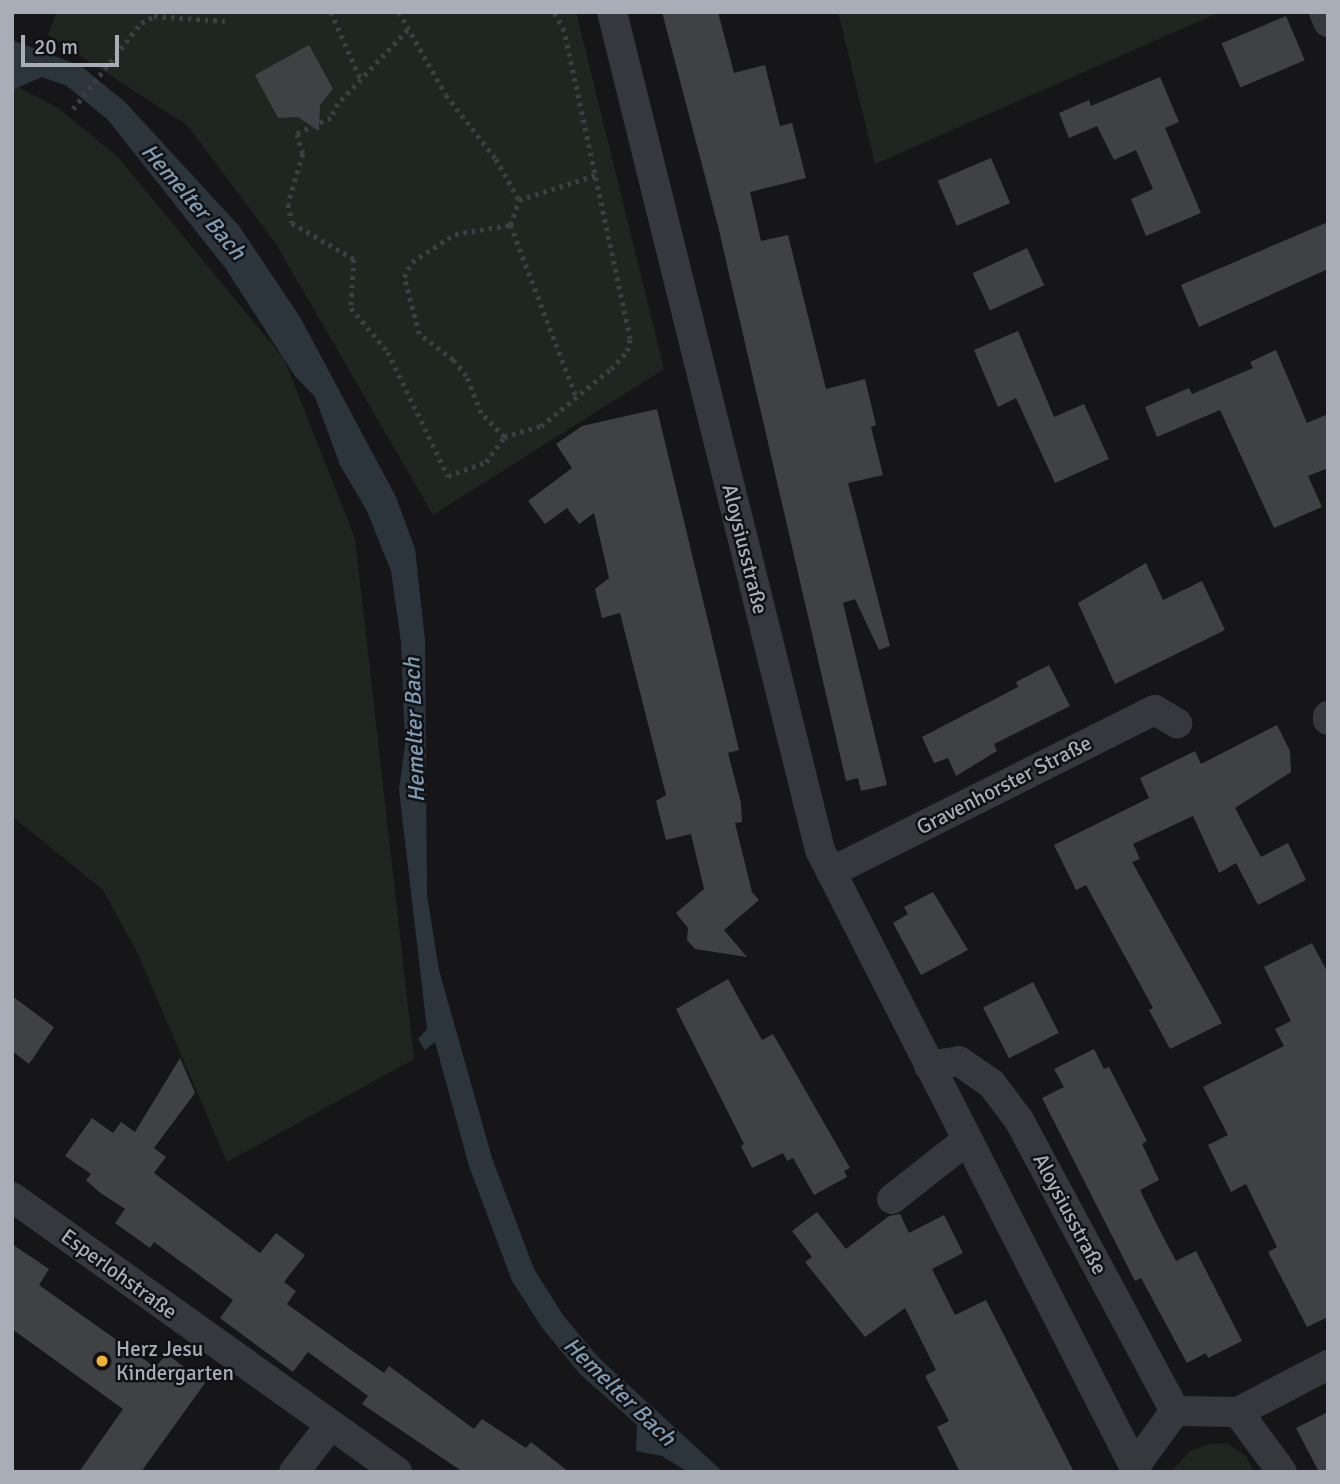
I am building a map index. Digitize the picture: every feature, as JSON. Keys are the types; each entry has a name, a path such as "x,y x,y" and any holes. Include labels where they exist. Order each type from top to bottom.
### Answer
{"street":[{"name":"Aloysiusstraße","path":"612,12 820,850 929,1066 1136,1469 1175,1411 1019,1120 991,1083 959,1061 929,1066"},
{"path":"1324,12 1328,22"},
{"name":"Gravenhorster Straße","path":"831,872 1155,710 1177,723"},
{"path":"892,1199 967,1140"},
{"name":"Esperlohstraße","path":"12,1197 329,1427 397,1472"},
{"path":"1175,1411 1238,1412 1328,1364"},
{"path":"1238,1412 1282,1472"},
{"path":"294,1472 329,1427"}],"path":[{"path":"331,12 361,80"},
{"path":"399,12 446,95 496,159 519,200 510,225 575,395"},
{"path":"408,30 361,80 331,118 297,135 303,154 288,204 292,223 354,259 351,308 388,352 447,476 486,462 504,437 541,426 575,395 611,369 626,351 629,339 564,31 554,12"},
{"path":"74,109 141,23 154,16 225,21"},
{"path":"519,200 595,175"},
{"path":"504,437 481,413 466,376 453,360 419,334 404,277 412,262 455,234 510,225"}],"shaded area":[{"path":"57,12 576,12 664,369 433,515 276,244 187,125 48,35"},
{"path":"838,12 1220,12 875,164"},
{"path":"12,84 58,108 118,157 284,359 355,538 414,1059 227,1162 138,954 103,890 12,816"},
{"path":"1213,1443 1228,1444 1246,1456 1254,1472 1171,1472 1190,1451"}],"water":[{"name":"Hemelter Bach","path":"12,40 81,66 125,102 239,226 300,317 396,497 415,549 425,640 427,895 439,970 492,1158 534,1269 563,1315 598,1357 723,1472 688,1472 662,1456 636,1451 637,1425 580,1374 543,1329 512,1281 469,1166 435,1042 425,1050 418,1039 427,1029 399,790 405,745 401,642 391,571 367,511 340,465 315,397 295,376 226,269 108,120 67,86 42,77 12,90"}],"building":[{"path":"662,12 718,12 734,73 765,65 780,126 792,123 806,178 750,192 761,241 788,235 826,389 865,379 876,425 871,427 883,475 848,483 890,646 879,650 855,599 843,603 887,785 861,791 858,778 846,781 718,226"},
{"path":"1286,16 1305,60 1240,88 1222,43"},
{"path":"309,45 333,89 320,105 319,131 298,117 278,118 255,75"},
{"path":"1160,77 1179,122 1165,128 1201,213 1146,236 1131,199 1153,189 1136,150 1114,160 1097,126 1069,138 1059,113 1089,100 1091,106"},
{"path":"991,158 1010,203 957,226 938,181"},
{"path":"1328,222 1328,269 1199,327 1181,285"},
{"path":"1027,248 1044,285 990,311 973,273"},
{"path":"1018,331 1054,417 1084,404 1109,459 1055,483 1016,398 998,407 974,350"},
{"path":"1276,350 1307,423 1328,414 1328,468 1308,476 1322,507 1274,528 1220,410 1157,437 1145,407 1189,388 1192,394 1253,368 1250,362"},
{"path":"657,409 739,750 728,753 741,803 742,822 735,823 752,892 759,900 724,930 747,957 695,949 687,940 688,928 676,913 704,889 691,834 666,840 656,801 666,795 620,613 602,618 595,589 609,578 594,513 579,524 567,508 545,524 528,501 572,468 556,444 582,426"},
{"path":"1146,563 1163,600 1202,581 1225,630 1115,684 1078,603"},
{"path":"1049,665 1070,706 994,744 997,751 956,776 948,758 934,763 922,737 1018,687 1016,682"},
{"path":"1277,725 1290,751 1291,772 1235,808 1261,857 1288,843 1306,880 1258,905 1236,863 1219,873 1193,816 1133,844 1140,859 1132,862 1222,1023 1170,1049 1149,1010 1153,1008 1086,885 1076,890 1054,845 1149,798 1140,778 1195,751 1201,764"},
{"path":"933,892 968,950 921,975 893,923 908,914 904,907"},
{"path":"1312,943 1328,973 1328,1317 1307,1327 1268,1252 1277,1247 1246,1184 1231,1192 1208,1145 1228,1135 1203,1087 1284,1046 1275,1029 1291,1021 1264,967"},
{"path":"728,979 762,1040 773,1034 850,1168 844,1171 847,1177 814,1195 793,1158 787,1161 783,1153 752,1168 741,1146 744,1144 676,1009"},
{"path":"1033,982 1059,1033 1009,1058 983,1007"},
{"path":"12,996 54,1027 29,1064 12,1051"},
{"path":"1094,1049 1104,1069 1109,1067 1147,1141 1142,1144 1159,1180 1140,1190 1157,1225 1176,1261 1196,1251 1242,1341 1208,1358 1206,1353 1187,1363 1141,1278 1135,1281 1042,1098 1064,1087 1054,1069"},
{"path":"180,1058 195,1093 154,1148 166,1157 154,1173 260,1253 276,1233 305,1255 284,1282 296,1291 287,1304 384,1373 389,1366 474,1429 482,1419 526,1448 531,1442 569,1472 463,1472 362,1404 368,1396 308,1352 293,1372 220,1318 233,1300 154,1242 150,1248 115,1223 125,1209 99,1192 86,1180 91,1174 65,1156 92,1118 113,1133 121,1122 135,1132"},
{"path":"817,1212 846,1249 889,1216 900,1214 909,1233 944,1215 963,1253 932,1269 955,1315 986,1300 1074,1472 960,1472 937,1427 949,1421 925,1376 936,1370 905,1308 865,1337 805,1262 812,1257 792,1231"},
{"name":"Herz Jesu Kindergarten","path":"12,1244 49,1269 39,1285 155,1367 167,1354 205,1383 141,1472 79,1472 123,1409 12,1329"},
{"path":"1328,1412 1328,1472 1319,1472 1296,1428"}],"place":[{"name":"Herz Jesu Kindergarten","path":"102,1361"}]}
